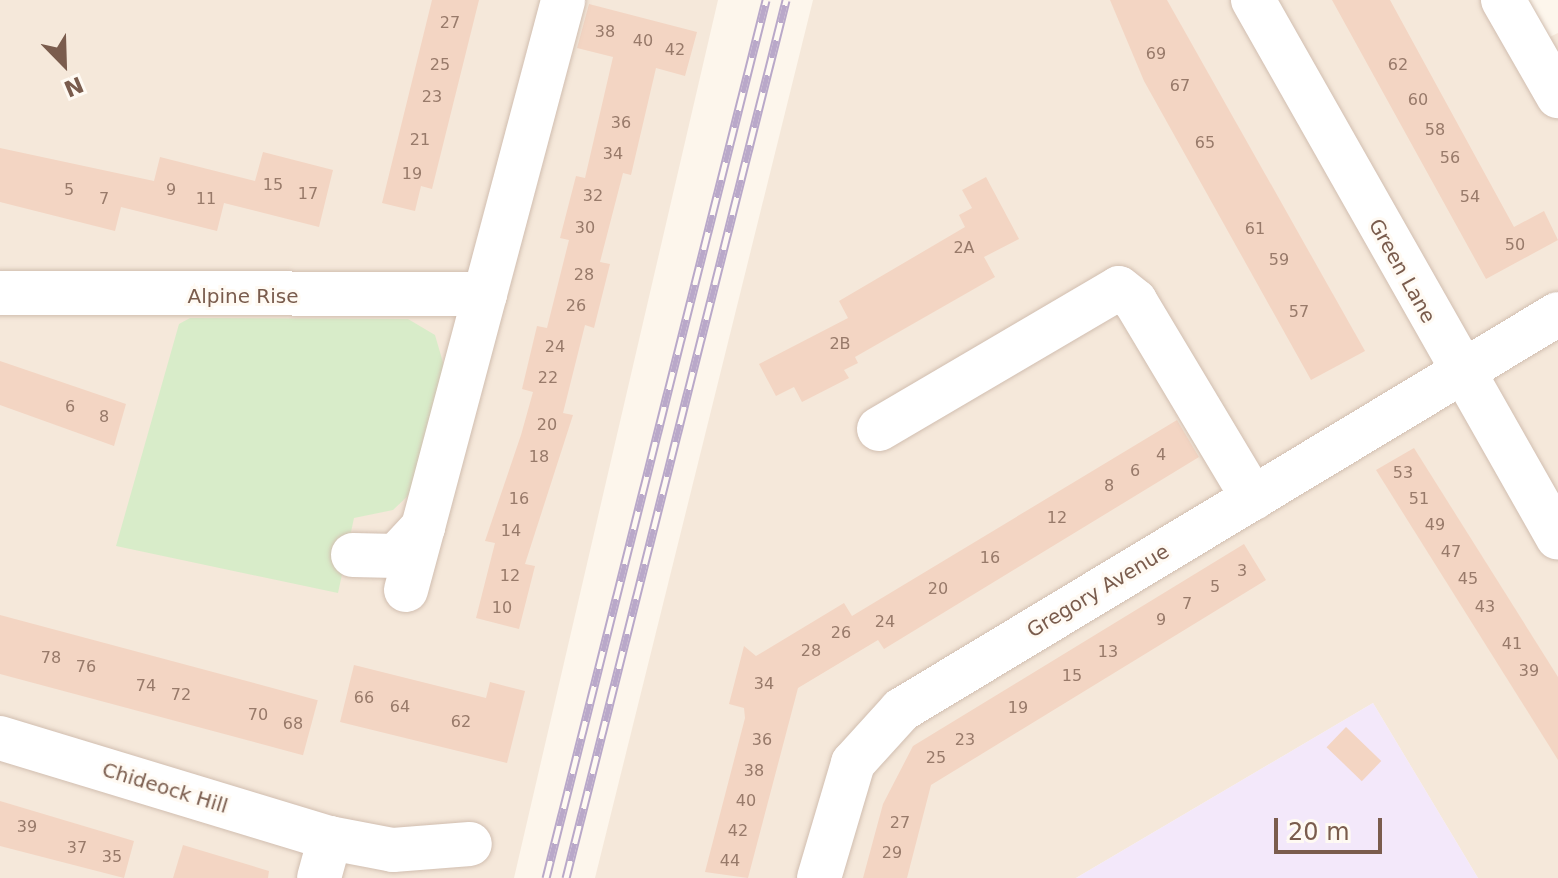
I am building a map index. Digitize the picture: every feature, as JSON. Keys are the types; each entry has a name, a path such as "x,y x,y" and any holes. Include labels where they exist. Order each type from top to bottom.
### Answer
{"street":[{"path":"406,590 563,0"},
{"name":"Green Lane","path":"1253,0 1459,373 1558,538"},
{"path":"1503,0 1558,96"},
{"path":"879,429 1119,288 1135,301 1253,498"},
{"name":"Alpine Rise","path":"0,293 485,294"},
{"name":"Gregory Avenue","path":"819,878 847,776 879,728 1558,314"},
{"path":"353,555 396,556 423,527"},
{"name":"Chideock Hill","path":"0,738 324,858 470,844"}],"shaded area":[{"path":"0,0 718,0 514,878 0,878"},
{"path":"813,0 1518,0 1541,41 1558,33 1558,878 1478,878 1373,703 1076,878 595,878"},
{"path":"1373,703 1478,878 1076,878"}],"green space":[{"path":"190,318 408,319 435,335 444,366 415,489 393,510 354,518 338,593 116,546 179,324"}],"building":[{"path":"432,0 479,0 432,189 421,186 415,211 382,203"},
{"path":"1110,0 1167,0 1365,351 1311,380 1144,81"},
{"path":"1332,0 1390,0 1514,227 1544,211 1558,240 1486,279"},
{"path":"589,4 697,32 685,76 656,68 631,175 623,173 600,262 610,264 594,328 585,325 563,413 573,415 525,564 535,566 519,629 476,618 495,543 485,541 533,392 522,389 537,326 547,328 569,240 560,238 576,176 585,178 613,57 577,48"},
{"path":"0,148 154,181 160,157 255,181 263,152 333,170 319,227 224,203 217,231 121,207 115,231 0,202"},
{"path":"986,177 1019,239 984,257 995,277 855,357 858,363 844,370 849,378 802,402 794,387 776,396 759,364 848,318 839,301 965,227 959,215 972,208 962,190"},
{"path":"0,361 126,404 114,446 0,405"},
{"path":"1177,420 1199,457 884,649 878,640 798,688 748,878 705,872 745,718 744,708 729,704 744,646 756,656 844,603 852,616"},
{"path":"1414,448 1558,677 1558,760 1376,470"},
{"path":"1244,544 1266,580 931,785 907,878 863,878 883,804 913,746"},
{"path":"0,615 318,700 303,755 0,674"},
{"path":"354,665 486,698 490,682 525,691 507,763 340,722"},
{"path":"1346,727 1381,761 1362,781 1327,747"},
{"path":"0,801 134,841 124,878 0,846"},
{"path":"183,845 269,871 268,878 173,878"}],"railway":[{"path":"546,878 766,0"},
{"path":"566,878 786,0"}]}
